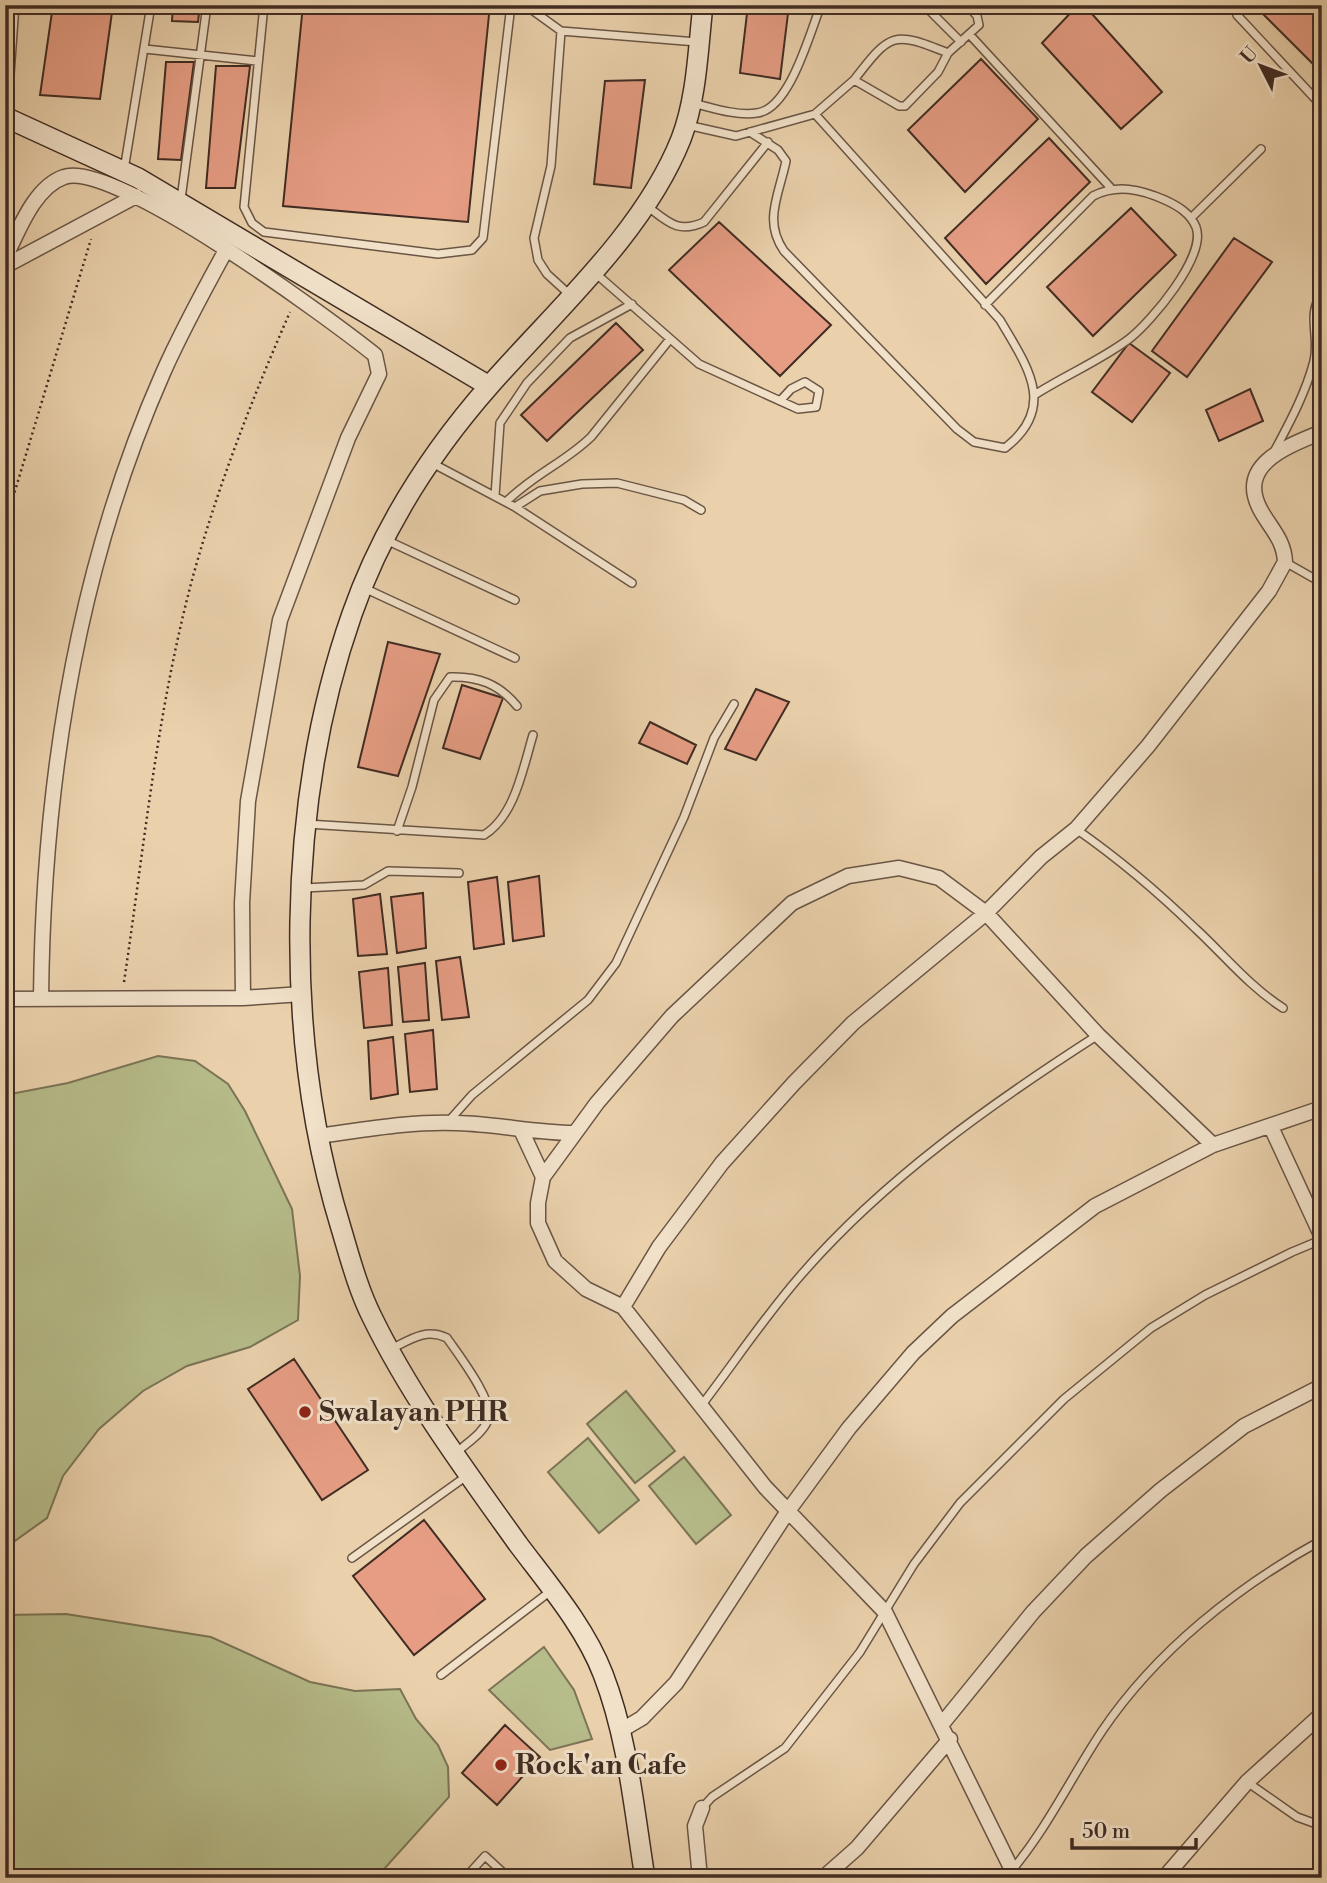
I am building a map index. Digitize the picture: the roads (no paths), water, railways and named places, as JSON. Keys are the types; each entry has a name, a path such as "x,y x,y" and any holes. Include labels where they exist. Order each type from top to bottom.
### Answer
{"street":[{"path":"645,1878 620,1731 602,1671 552,1590 454,1454 370,1314 324,1172 301,1031 300,952 307,824 326,710 352,614 390,523 429,462 489,386 593,270 646,206 686,124 703,5"},
{"path":"6,118 124,171 489,386"},
{"path":"5,258 42,192 63,177 86,175 136,196 226,250 297,296 376,355 379,374 348,438 280,620 248,801 242,903 243,998"},
{"path":"5,266 136,196"},
{"path":"41,999 42,921 50,810 68,690 93,576 116,498 158,386 184,327 226,250"},
{"path":"623,1307 660,1247 722,1163 794,1083 853,1023 986,913 1041,858 1076,829 1148,746 1269,591 1285,562 1280,537 1259,507 1255,494 1262,464 1275,451 1322,432"},
{"path":"1011,1875 950,1739 886,1612 788,1511 701,1407 623,1307 586,1289 555,1261 538,1223 538,1203 543,1177 575,1133 671,1016 792,903 848,876 899,868 939,878 986,913 1098,1035 1213,1144"},
{"path":"5,999 243,998 302,994"},
{"path":"620,1731 642,1718 676,1683 788,1511 849,1428 913,1353 952,1316 1095,1206 1213,1144 1322,1108"},
{"path":"318,1136 448,1123 575,1133"},
{"path":"1271,1127 1322,1237"},
{"path":"521,1130 543,1177"},
{"path":"942,1724 1033,1612 1086,1556 1161,1490 1244,1426 1322,1386"},
{"path":"1164,1878 1247,1782 1322,1714"},
{"path":"823,1878 856,1848 950,1739"},
{"path":"699,1878 695,1825 702,1808"}],"lane":[{"path":"6,118 15,5"},
{"path":"124,171 151,5"},
{"path":"180,203 206,5"},
{"path":"264,5 244,207 252,223 264,232 438,254 472,250 483,238 511,5"},
{"path":"525,5 561,31 698,43"},
{"path":"690,102 733,112 759,113 775,105 790,84 821,5"},
{"path":"924,5 961,42"},
{"path":"854,80 899,106 905,106 938,72 948,53 970,35 979,21 967,5"},
{"path":"1235,5 1237,15 1322,106"},
{"path":"561,31 551,166 534,239 538,260 547,274 570,295"},
{"path":"970,35 1110,187"},
{"path":"686,124 736,136 815,114 854,80 891,41 900,37 948,53"},
{"path":"145,49 257,61"},
{"path":"750,132 768,142 786,161 773,213 773,235 865,337 957,429 974,442 1005,448 1021,435 1032,417 1036,394 1021,356 1000,320 815,114"},
{"path":"646,206 673,225 689,229 704,222 768,142"},
{"path":"1191,218 1261,149"},
{"path":"985,305 1093,196 1110,187 1136,190 1164,199 1185,210 1191,218 1197,229 1197,243 1182,277 1154,313 1129,338 1036,394"},
{"path":"593,270 699,364 780,401 798,409 816,407 819,391 804,382 791,389 780,401"},
{"path":"1275,451 1296,410 1314,359 1316,346 1312,314 1322,293"},
{"path":"495,496 500,423 527,383 570,338 632,304"},
{"path":"506,502 528,480 577,451 670,340"},
{"path":"429,462 506,502 632,583"},
{"path":"515,508 540,491 582,484 617,483 664,493 701,510"},
{"path":"384,539 515,600"},
{"path":"1285,562 1322,583"},
{"path":"363,588 515,658"},
{"path":"397,831 412,787 434,700 450,677 466,677 497,685 517,706"},
{"path":"448,1123 472,1095 588,1000 615,963 684,817 714,738 734,704"},
{"path":"307,824 484,835 494,829 508,808 533,735"},
{"path":"1076,829 1114,855 1268,999 1283,1008"},
{"path":"303,888 364,885 388,871 459,873"},
{"path":"701,1407 800,1275 880,1194 1012,1093 1098,1035"},
{"path":"702,1808 712,1797 785,1748 860,1651 915,1564 960,1503 1075,1390 1151,1328 1205,1295 1292,1252 1316,1242 1322,1243"},
{"path":"390,1349 421,1334 436,1332 447,1338 489,1404 490,1417 483,1429 454,1454"},
{"path":"352,1558 468,1474"},
{"path":"1011,1875 1103,1729 1147,1674 1211,1615 1275,1565 1322,1540"},
{"path":"440,1675 552,1590"},
{"path":"1247,1782 1297,1817 1322,1826"},
{"path":"465,1878 485,1856 509,1878"}],"place":[{"name":"Swalayan PHR","path":"305,1412"},
{"name":"Rock'an Cafe","path":"501,1765"}]}
